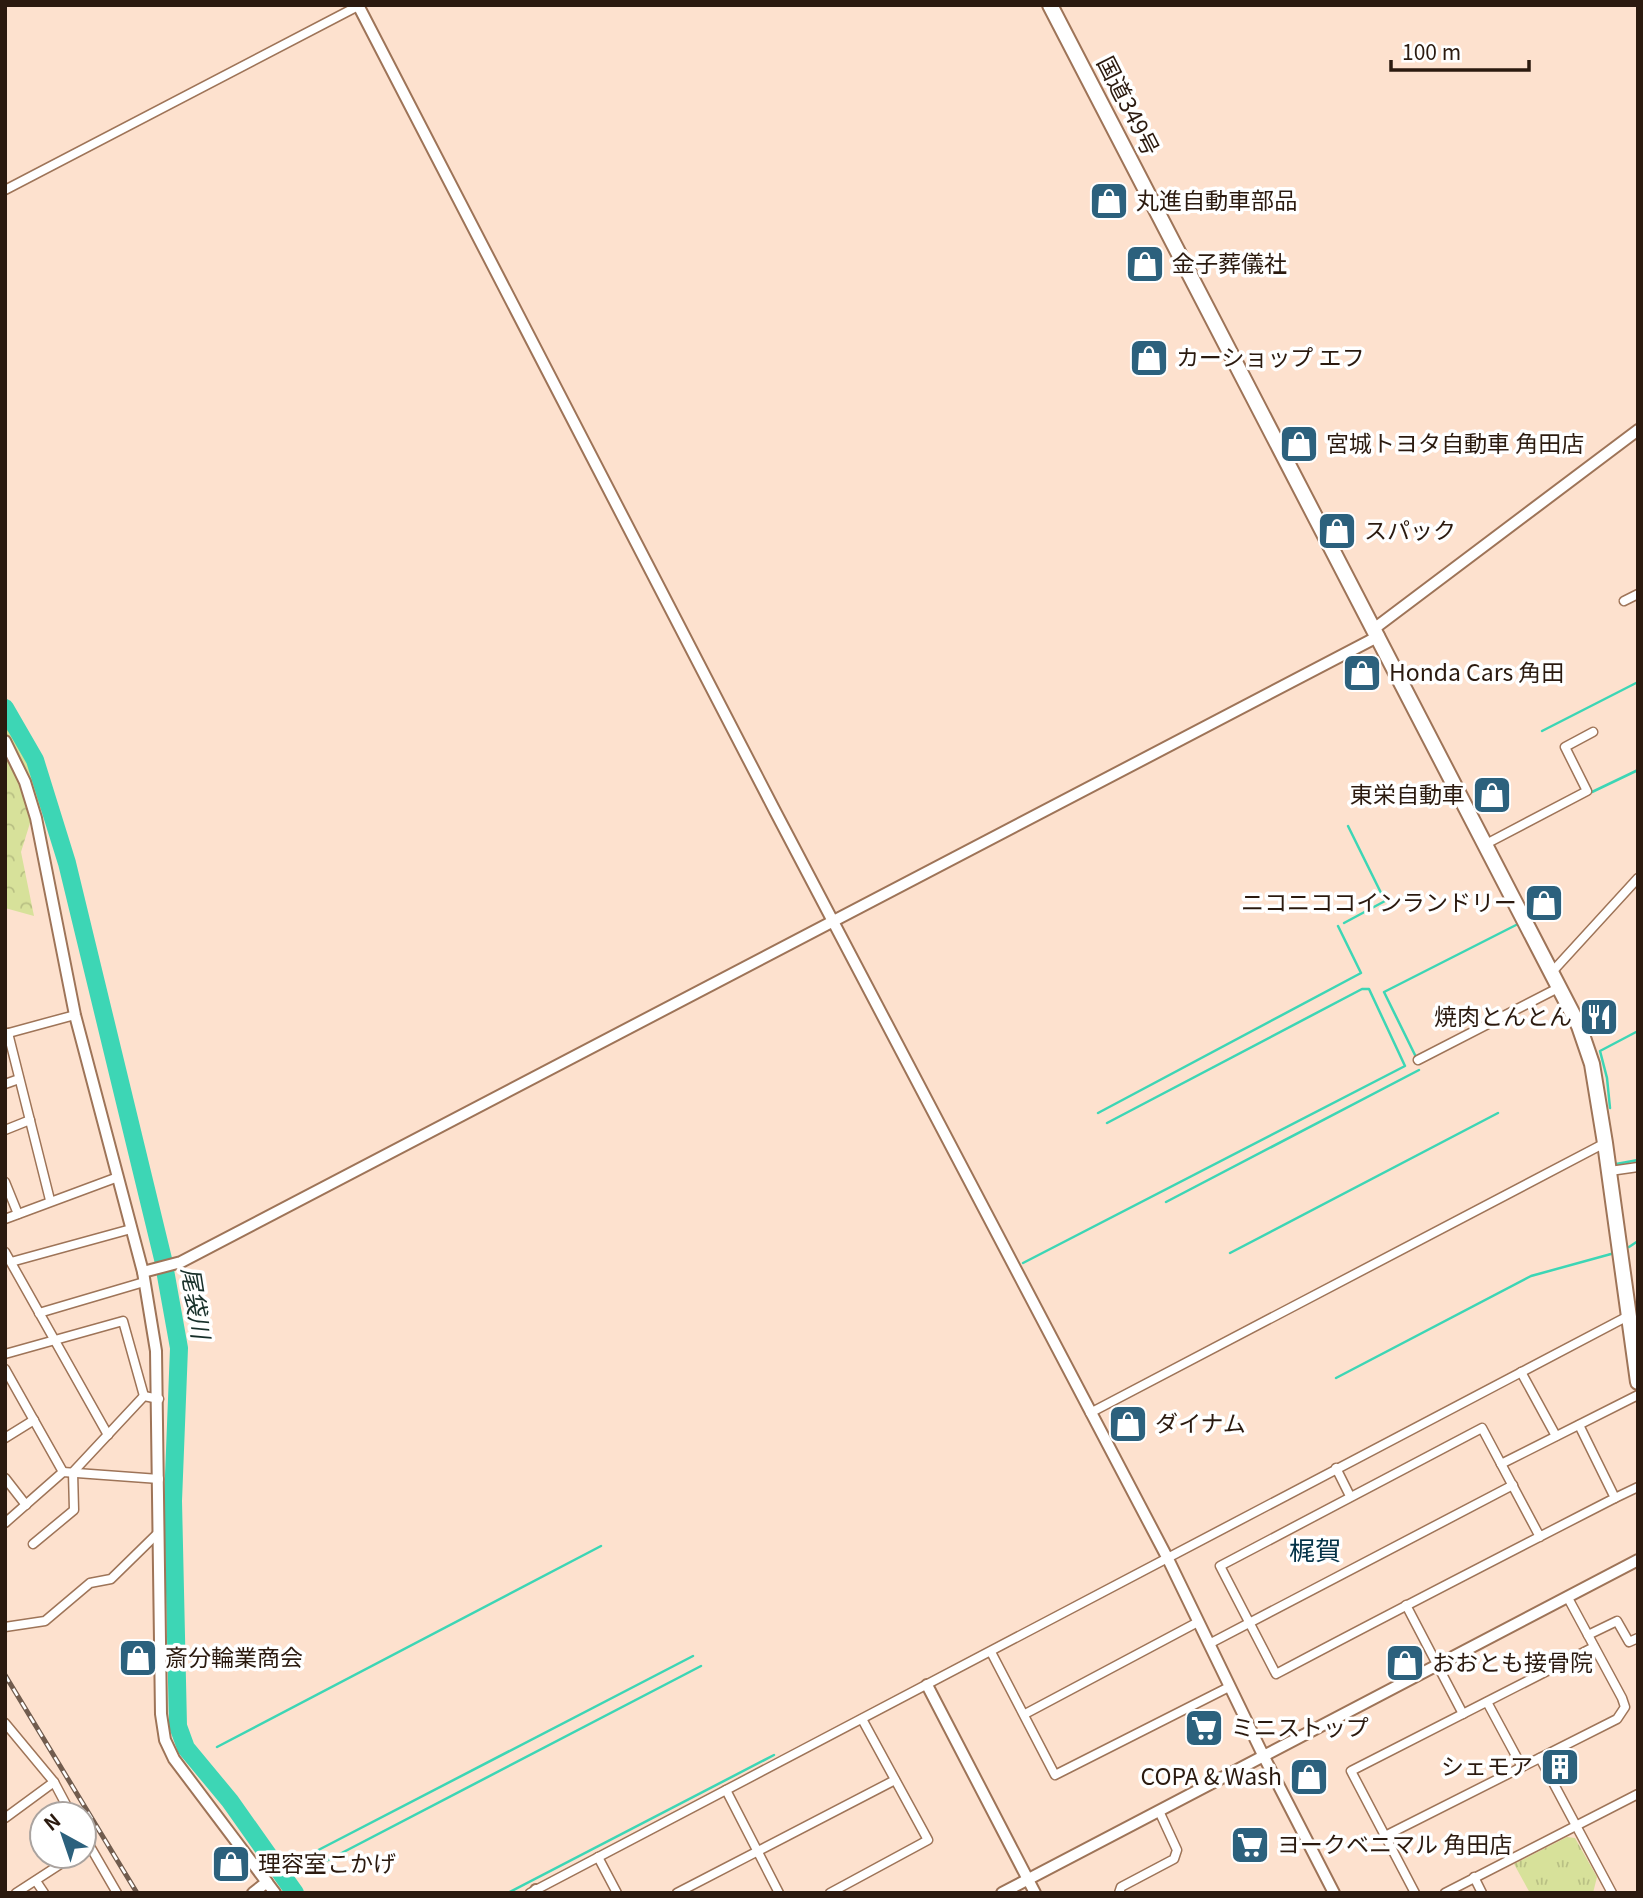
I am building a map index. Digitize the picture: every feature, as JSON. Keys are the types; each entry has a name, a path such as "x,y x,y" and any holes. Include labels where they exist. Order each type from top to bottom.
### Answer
{"highway":[{"name":"国道349号","path":"1050,5 1560,987 1587,1049 1610,1171 1638,1382"}],"street":[{"path":"5,190 359,6 834,923 1168,1559 1229,1687 1334,1893"},
{"path":"39,1313 175,1264 834,923 1377,632 1638,430"},
{"path":"1625,600 1638,594"},
{"path":"1486,844 1587,791 1565,747 1593,732"},
{"path":"5,741 25,782 36,818 75,1015 131,1229 146,1275 159,1399 161,1714 165,1740 174,1759 275,1893"},
{"path":"1552,972 1638,878"},
{"path":"1418,1060 1560,987"},
{"path":"50,1200 6,1034 75,1015"},
{"path":"5,1084 19,1079"},
{"path":"5,1130 30,1120"},
{"path":"1090,1413 1605,1143"},
{"path":"1610,1171 1638,1167"},
{"path":"5,1219 50,1200 118,1177"},
{"path":"5,1182 18,1214"},
{"path":"11,1262 131,1229"},
{"path":"5,1252 108,1435"},
{"path":"535,1892 1168,1559 1175,1552 1630,1315"},
{"path":"5,1354 123,1321 144,1396"},
{"path":"5,1369 63,1472"},
{"path":"1521,1372 1556,1436"},
{"path":"1501,1464 1638,1395"},
{"path":"144,1396 159,1399"},
{"path":"33,1544 74,1510 73,1472 144,1396"},
{"path":"5,1438 34,1420"},
{"path":"1579,1425 1615,1498"},
{"path":"1540,1537 1482,1428 1220,1566 1276,1674 1638,1487"},
{"path":"1336,1468 1350,1496"},
{"path":"5,1523 63,1472 159,1479"},
{"path":"5,1478 26,1505"},
{"path":"1209,1644 1513,1485"},
{"path":"5,1627 45,1621 90,1583 111,1579 159,1533"},
{"path":"1002,1893 1638,1560"},
{"path":"1385,1836 1622,1714 1625,1707 1622,1698 1569,1598"},
{"path":"1406,1605 1462,1714"},
{"path":"1588,1635 1617,1620 1629,1642 1638,1638"},
{"path":"1025,1714 1198,1622"},
{"path":"1415,1893 1351,1771 1594,1647"},
{"path":"991,1652 1055,1775 1229,1687"},
{"path":"927,1685 1035,1893"},
{"path":"1487,1702 1522,1767"},
{"path":"830,1893 928,1840 862,1719"},
{"path":"5,1723 8,1735 54,1782 64,1800"},
{"path":"1540,1758 1612,1893"},
{"path":"677,1893 895,1780"},
{"path":"5,1818 54,1782"},
{"path":"726,1790 779,1893"},
{"path":"1445,1893 1638,1794"},
{"path":"1119,1893 1121,1887 1174,1859 1177,1850 1159,1811"},
{"path":"598,1857 617,1893"},
{"path":"98,1862 117,1893"},
{"path":"16,1893 52,1870"},
{"path":"1475,1877 1482,1893"},
{"path":"36,1881 44,1893"},
{"path":"253,1893 267,1882"}],"green space":[{"path":"5,722 24,737 50,782 46,802 30,823 21,852 34,916 5,908"},
{"path":"1567,1837 1575,1838 1597,1877 1593,1893 1530,1893 1514,1864"}],"waterway":[{"path":"1542,731 1638,682"},
{"name":"尾袋川","path":"5,708 35,760 67,863 163,1259 179,1348 173,1501 178,1726 186,1748 230,1801 295,1893"},
{"path":"1592,792 1638,770"},
{"path":"1344,923 1385,901 1348,826"},
{"path":"1415,1055 1384,992 1518,924"},
{"path":"1098,1113 1361,973 1338,926"},
{"path":"1023,1263 1405,1066 1369,989 1362,989 1107,1123"},
{"path":"1610,1108 1607,1078 1600,1051 1638,1031"},
{"path":"1166,1202 1419,1070"},
{"path":"1230,1253 1498,1113"},
{"path":"1616,1164 1638,1160"},
{"path":"1629,1247 1638,1241"},
{"path":"1336,1378 1531,1276 1611,1254"},
{"path":"217,1747 601,1546"},
{"path":"301,1859 693,1656"},
{"path":"309,1870 701,1666"},
{"path":"508,1893 774,1755"}],"railway":[{"path":"5,1675 137,1893"}],"place":[{"name":"丸進自動車部品","path":"1109,201"},
{"name":"金子葬儀社","path":"1145,264"},
{"name":"カーショップ エフ","path":"1149,358"},
{"name":"宮城トヨタ自動車 角田店","path":"1299,444"},
{"name":"スパック","path":"1337,531"},
{"name":"Honda Cars 角田","path":"1362,673"},
{"name":"東栄自動車","path":"1492,795"},
{"name":"ニコニココインランドリー","path":"1544,903"},
{"name":"焼肉とんとん","path":"1599,1017"},
{"name":"ダイナム","path":"1128,1424"},
{"name":"斎分輪業商会","path":"138,1658"},
{"name":"おおとも接骨院","path":"1405,1663"},
{"name":"ミニストップ","path":"1204,1728"},
{"name":"シェモア","path":"1560,1767"},
{"name":"COPA & Wash","path":"1309,1777"},
{"name":"ヨークベニマル 角田店","path":"1250,1845"},
{"name":"理容室こかげ","path":"231,1864"}],"district":[{"name":"梶賀","path":"1315,1551"}]}
